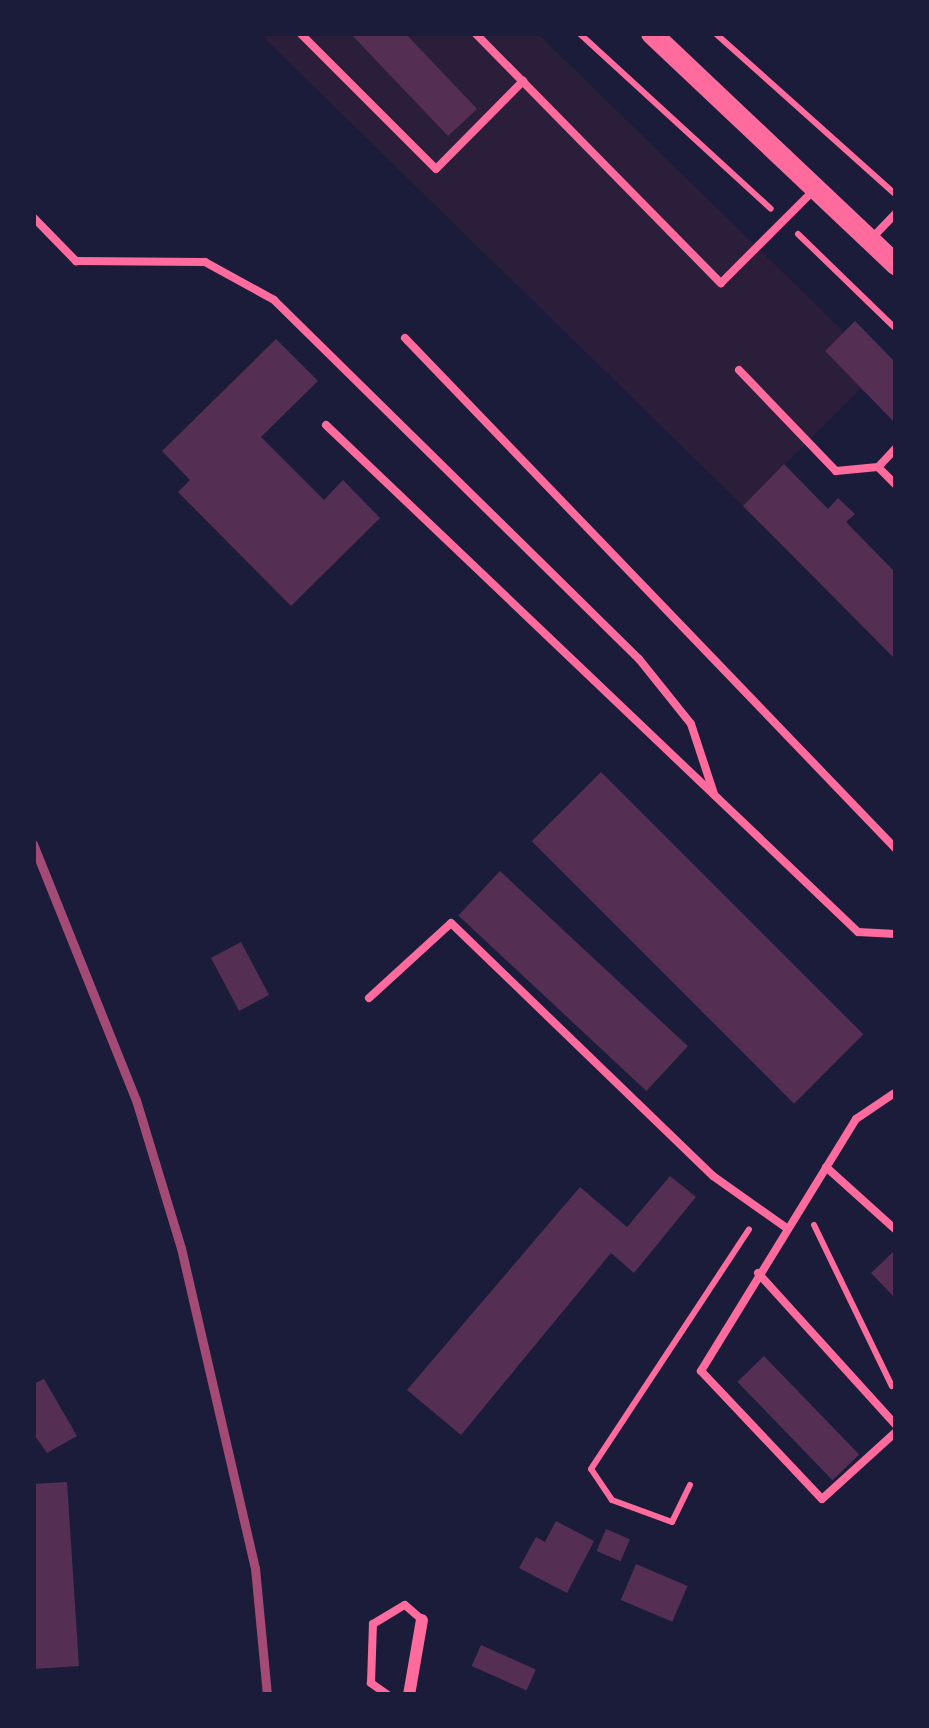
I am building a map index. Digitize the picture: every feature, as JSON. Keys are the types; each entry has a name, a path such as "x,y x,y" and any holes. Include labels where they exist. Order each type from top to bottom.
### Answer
{"main road":[{"path":"652,33 896,266"}],"street":[{"path":"409,1695 422,1620"}],"lane":[{"path":"300,33 436,169 523,81"},
{"path":"475,33 722,284 816,188"},
{"path":"870,240 896,213"},
{"path":"33,218 76,261 205,262 274,300 639,659 691,724 714,794"},
{"path":"405,338 896,849"},
{"path":"739,370 836,470 878,467 896,448"},
{"path":"326,425 857,932 896,934"},
{"path":"878,467 896,485"},
{"path":"369,998 451,923 713,1176 784,1227"},
{"path":"758,1273 896,1429 822,1499 701,1371 784,1227 856,1119 896,1092"},
{"path":"826,1167 896,1230"},
{"path":"388,1695 370,1683 373,1624 405,1605 422,1620"}],"path":[{"path":"579,33 896,329"},
{"path":"715,33 896,195"},
{"path":"802,1201 896,1395"},
{"path":"690,1485 672,1522 612,1500 591,1468 761,1210"}],"shaded area":[{"path":"259,33 537,33 844,332 825,351 861,388 743,506"}],"building":[{"path":"350,33 405,33 477,109 448,136"},
{"path":"855,321 896,363 896,424 825,351"},
{"path":"276,339 318,381 261,437 324,500 343,480 380,518 291,606 178,492 190,480 162,451"},
{"path":"784,464 828,509 838,498 855,514 846,522 896,573 896,660 743,506"},
{"path":"601,772 863,1034 794,1104 532,841"},
{"path":"500,871 688,1046 646,1091 458,916"},
{"path":"241,942 269,995 239,1011 211,958"},
{"path":"670,1176 696,1197 634,1273 611,1253 461,1435 407,1390 580,1187 627,1227"},
{"path":"896,1249 896,1299 871,1273"},
{"path":"764,1356 859,1455 833,1480 737,1382"},
{"path":"44,1379 77,1436 47,1453 33,1433 33,1384"},
{"path":"67,1482 79,1666 33,1669 33,1484"},
{"path":"556,1521 594,1541 567,1593 519,1568 536,1537 545,1542"},
{"path":"606,1529 630,1539 621,1561 597,1551"},
{"path":"636,1564 688,1586 672,1622 621,1600"},
{"path":"481,1645 536,1669 526,1690 472,1666"}],"railway":[{"path":"33,844 136,1100 181,1248 255,1568 267,1695"}]}
